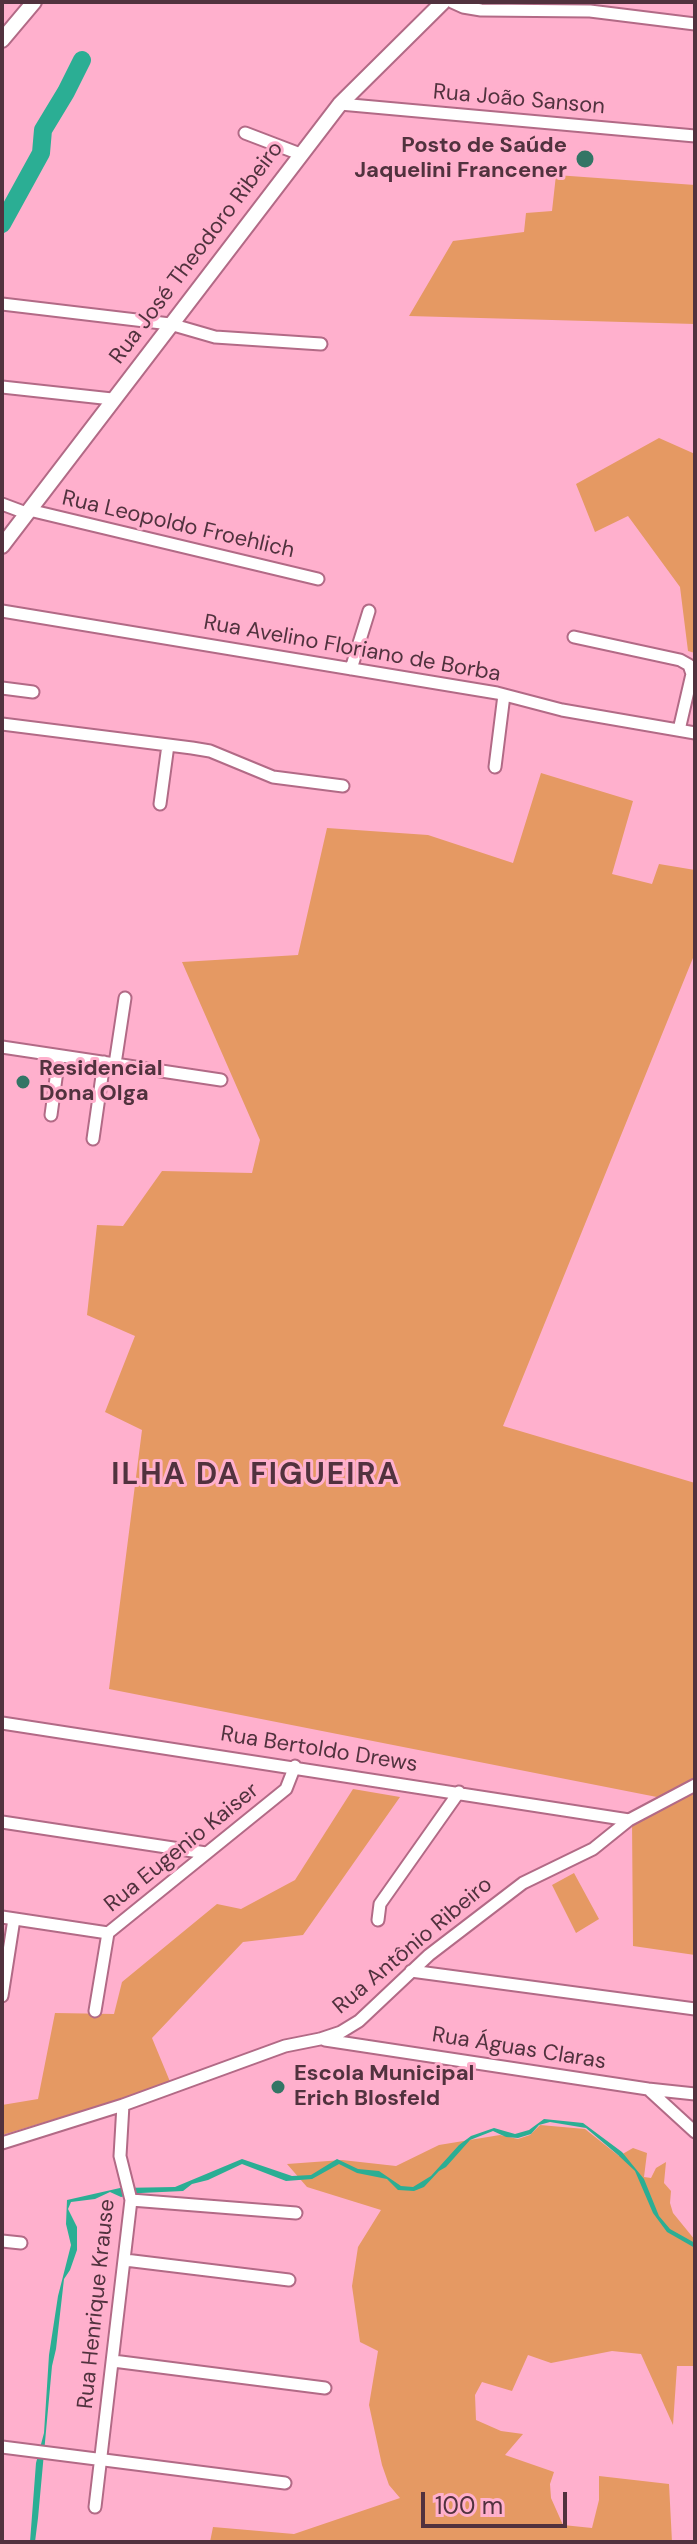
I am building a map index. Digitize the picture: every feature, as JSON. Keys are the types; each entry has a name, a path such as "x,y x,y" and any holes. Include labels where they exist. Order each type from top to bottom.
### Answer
{"main road":[{"name":"Rua José Theodoro Ribeiro","path":"2,546 340,104 443,2"},
{"path":"2,40 30,5"}],"street":[{"path":"452,2 469,8 590,11 695,24"},
{"path":"483,2 503,10"},
{"name":"Rua João Sanson","path":"340,104 695,136"},
{"path":"245,133 300,154"},
{"path":"2,304 170,324 215,337 321,344"},
{"path":"2,387 112,399"},
{"name":"Rua Leopoldo Froehlich","path":"2,504 318,579"},
{"name":"Rua Avelino Floriano de Borba","path":"2,611 504,695 562,710 695,733"},
{"path":"351,669 369,611"},
{"path":"574,637 680,660 689,665 692,674 679,730"},
{"path":"2,688 33,692"},
{"path":"495,767 504,695"},
{"path":"2,724 210,751 273,777 343,786"},
{"path":"160,804 168,745"},
{"path":"93,1139 125,998"},
{"path":"2,1047 221,1080"},
{"path":"51,1115 59,1056"},
{"name":"Rua Bertoldo Drews","path":"2,1723 629,1820"},
{"name":"Rua Eugenio Kaiser","path":"95,2011 108,1933 286,1789 295,1766"},
{"name":"Rua Antônio Ribeiro","path":"2,2143 123,2105 285,2046 341,2032 359,2021 411,1971 473,1919 523,1883 593,1849 629,1820 695,1785"},
{"path":"378,1920 380,1904 459,1792"},
{"path":"2,1822 206,1853"},
{"path":"2,1996 8,1918 108,1933"},
{"path":"411,1971 695,2009"},
{"path":"359,2021 357,2032 363,2046"},
{"name":"Rua Águas Claras","path":"320,2039 695,2094"},
{"path":"648,2089 695,2132"},
{"name":"Rua Henrique Krause","path":"95,2507 131,2200 120,2156 123,2105"},
{"path":"131,2200 296,2213"},
{"path":"2,2241 21,2243"},
{"path":"125,2260 289,2280"},
{"path":"113,2361 325,2388"},
{"path":"2,2447 285,2483"}],"shaded area":[{"path":"556,175 695,185 695,324 409,316 453,241 524,232 526,213 552,211"},
{"path":"659,438 695,454 695,653 688,651 680,587 628,516 595,532 576,484"},
{"path":"541,773 633,801 612,874 652,884 659,864 695,870 695,953 503,1426 695,1483 695,1955 633,1946 632,1820 667,1799 109,1689 142,1430 105,1412 135,1336 87,1315 97,1225 123,1226 162,1171 252,1173 260,1140 182,962 298,955 327,828 428,835 513,863"},
{"path":"353,1789 400,1797 303,1935 243,1942 152,2038 171,2084 2,2135 2,2105 38,2099 55,2013 114,2014 122,1982 217,1904 241,1909 295,1880"},
{"path":"574,1873 599,1919 576,1933 552,1885"},
{"path":"544,2119 583,2123 622,2152 644,2179 659,2216 670,2229 695,2243 695,2248 667,2232 653,2213 635,2171 618,2155 586,2128 550,2122 518,2138 493,2131 470,2140 446,2167 424,2187 414,2191 398,2190 387,2179 357,2173 339,2164 312,2179 286,2181 242,2164 192,2184 183,2191 121,2197 110,2192 95,2199 71,2202 68,2209 77,2227 77,2250 64,2279 35,2542 30,2542 36,2463 44,2433 49,2355 58,2296 71,2245 66,2224 67,2200 120,2188 175,2187 242,2159 292,2176 311,2175 337,2159 358,2169 379,2171 401,2186 413,2187 431,2176 471,2136 494,2128 515,2134 529,2130"},
{"path":"540,2125 585,2129 619,2156 633,2148 647,2153 644,2177 651,2178 656,2168 666,2162 664,2183 671,2191 673,2213 695,2240 695,2366 677,2366 673,2425 641,2354 612,2351 551,2363 528,2355 512,2391 482,2382 475,2395 476,2420 501,2431 523,2434 505,2455 554,2472 550,2484 551,2498 563,2525 592,2528 599,2500 599,2476 669,2484 672,2542 210,2542 213,2527 294,2534 400,2498 389,2485 382,2465 369,2405 378,2351 360,2342 352,2286 358,2247 381,2210 307,2187 287,2164 342,2160 396,2166 439,2145 500,2135 518,2139 530,2135"}],"waterway":[{"path":"2,224 41,153 43,130 82,60"}],"place":[{"name":"Posto de Saúde Jaquelini Francener","path":"585,159"},
{"name":"Residencial Dona Olga","path":"23,1082"},
{"name":"Escola Municipal Erich Blosfeld","path":"278,2087"}],"district":[{"name":"ILHA DA FIGUEIRA","path":"256,1476"}]}
